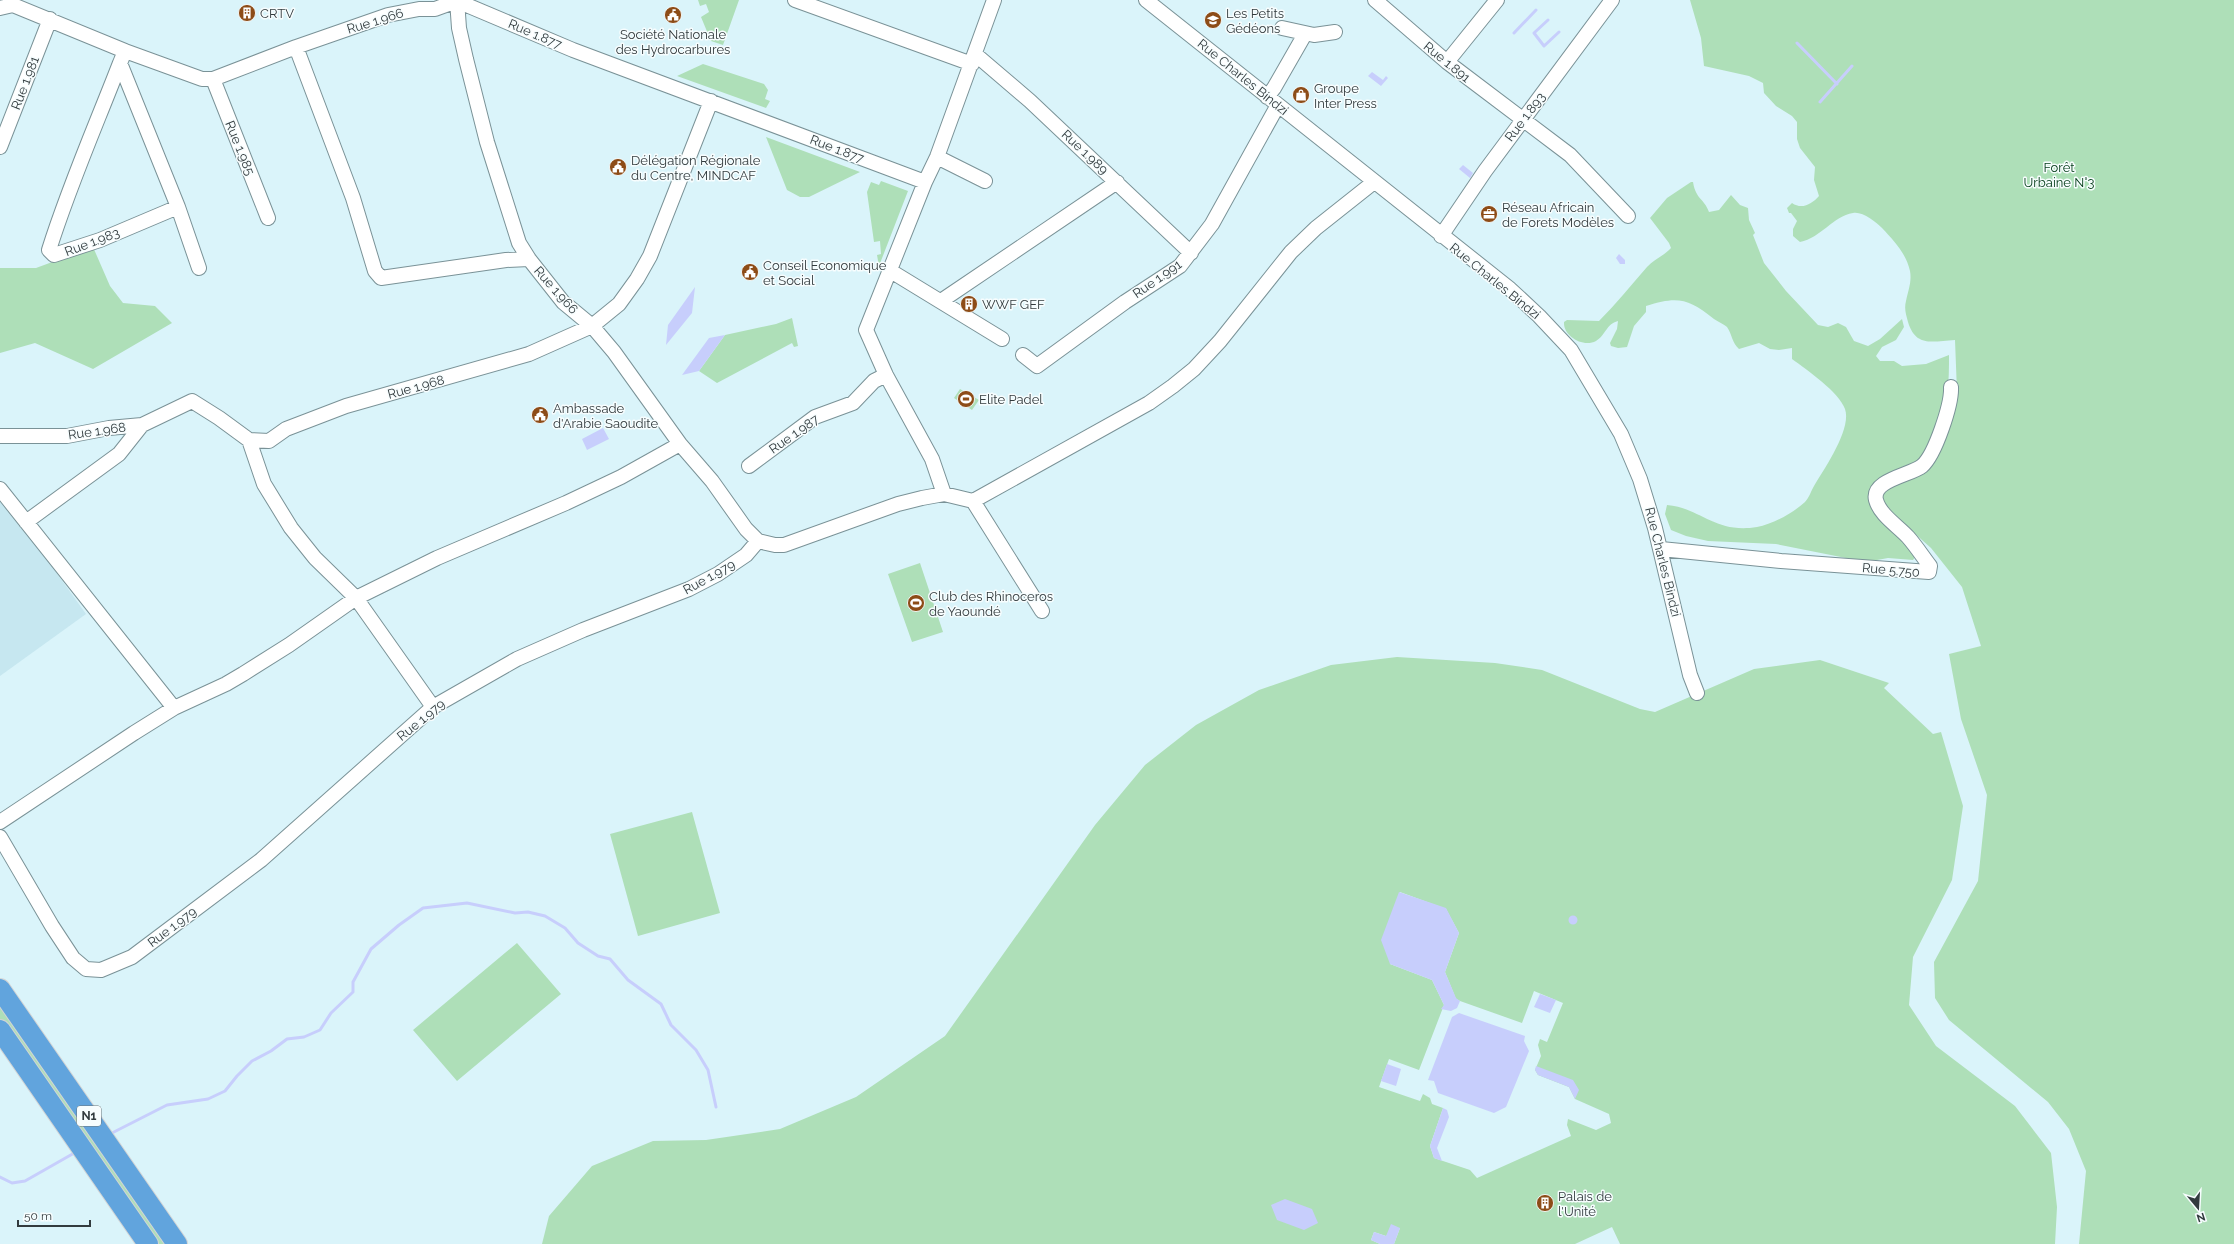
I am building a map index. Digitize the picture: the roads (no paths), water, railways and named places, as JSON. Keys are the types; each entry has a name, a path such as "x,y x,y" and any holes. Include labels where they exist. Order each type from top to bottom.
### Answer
{"highway":[{"name":"N1","path":"0,989 177,1244"},
{"name":"N1","path":"0,1030 148,1244"}],"street":[{"name":"Rue 1.966","path":"0,8 13,5 50,19 123,57 202,79 213,78 417,4 434,9 457,0 459,28 488,142 519,243 529,259 564,302 592,326 614,352 680,444 758,541"},
{"name":"Rue 1.877","path":"457,0 573,50 925,182"},
{"path":"794,0 974,59"},
{"path":"944,494 932,459 886,375 866,330 925,182 937,157 974,59 994,0"},
{"name":"Rue Charles Bindzi","path":"1146,0 1441,236 1510,289 1539,316 1571,350 1620,434 1640,479 1661,549 1690,675 1697,693"},
{"name":"Rue 1.891","path":"1376,0 1447,62 1522,121 1570,155 1628,216"},
{"path":"1447,62 1497,0"},
{"name":"Rue 1.893","path":"1441,236 1522,121 1612,0"},
{"name":"Rue 1.981","path":"0,148 50,19"},
{"path":"1282,28 1305,34 1335,32"},
{"name":"Rue 1.991","path":"1024,355 1037,366 1125,302 1180,266 1212,224 1272,101 1274,88 1305,34"},
{"path":"296,47 353,198 375,271 381,278 506,260 529,259"},
{"path":"123,57 199,268"},
{"name":"Rue 1.983","path":"123,57 78,170 50,250 54,255 60,254 178,208"},
{"name":"Rue 1.989","path":"974,59 1030,101 1191,253"},
{"name":"Rue 1.985","path":"213,78 268,218"},
{"name":"Rue 1.968","path":"0,436 67,436 109,428 142,425 192,401 219,418 249,440 269,441 286,430 346,406 529,354 592,326 619,304 637,279 650,256 711,101"},
{"path":"937,157 985,181"},
{"path":"941,301 1117,182"},
{"path":"758,541 775,545 784,545 898,504 944,494 973,501 1149,403 1194,369 1220,341 1291,252 1316,228 1374,182"},
{"path":"889,270 1002,340"},
{"name":"Rue 1.987","path":"749,466 815,417 853,403 874,382 886,375"},
{"name":"Rue 5.750","path":"1661,549 1789,562 1929,572 1930,566 1909,538 1882,512 1876,500 1876,494 1883,483 1915,470 1926,460 1944,423 1951,402 1951,387"},
{"path":"26,522 119,454 142,425"},
{"path":"249,440 264,484 291,528 315,558 356,598 432,707"},
{"path":"0,822 174,708 238,678 289,645 356,598 437,558 566,503 621,477 680,444"},
{"path":"0,489 174,708"},
{"path":"973,501 1042,611"},
{"name":"Rue 1.979","path":"0,837 52,926 73,958 86,968 101,970 132,957 260,860 432,707 517,659 583,630 689,589 718,574 746,555 758,541"}],"water":[{"path":"1372,72 1383,80 1386,76 1388,78 1381,86 1368,76"},
{"path":"1463,165 1473,173 1470,178 1459,169"},
{"path":"1619,254 1625,260 1625,264 1620,264 1616,258"},
{"path":"695,287 692,313 666,345 668,325"},
{"path":"725,335 699,371 682,375 709,338"},
{"path":"603,428 609,439 587,450 582,439"},
{"path":"1399,892 1446,908 1459,933 1445,972 1456,998 1460,1001 1457,1008 1451,1011 1441,1009 1444,1005 1432,980 1390,964 1381,940"},
{"path":"1571,916 1575,916 1577,920 1575,924 1571,924 1569,922 1569,918"},
{"path":"1540,994 1556,1000 1550,1013 1534,1007"},
{"path":"1459,1013 1525,1036 1524,1041 1529,1051 1506,1107 1494,1113 1438,1093 1434,1081 1428,1080 1452,1017"},
{"path":"1387,1064 1401,1069 1396,1086 1381,1081"},
{"path":"1536,1066 1573,1080 1579,1090 1575,1099 1569,1087 1538,1075 1535,1070"},
{"path":"1443,1108 1447,1110 1449,1117 1437,1148 1442,1161 1434,1158 1430,1146"},
{"path":"1285,1199 1312,1209 1318,1223 1304,1230 1277,1220 1271,1205"},
{"path":"1391,1224 1400,1228 1394,1244 1380,1244 1371,1240 1374,1232 1386,1236"}],"waterway":[{"path":"1514,33 1536,10"},
{"path":"1548,20 1534,33 1544,46 1559,32"},
{"path":"1797,43 1837,84"},
{"path":"1820,102 1852,66"},
{"path":"110,1134 167,1105 208,1099 225,1091 252,1061 271,1051 287,1039 304,1037 320,1030 331,1013 353,992 353,982 371,949 399,925 423,908 467,903 515,913 528,912 545,916 565,928 578,943 598,956 610,959 628,980 661,1004 671,1025 696,1050 708,1070 716,1107"},
{"path":"0,1177 12,1183 25,1181 76,1152"}],"place":[{"name":"CRTV","path":"247,13"},
{"name":"Société Nationale des Hydrocarbures","path":"673,15"},
{"name":"Les Petits Gédéons","path":"1213,20"},
{"name":"Groupe Inter Press","path":"1301,95"},
{"name":"Délégation Régionale du Centre, MINDCAF","path":"618,167"},
{"name":"Réseau Africain de Forets Modèles","path":"1489,214"},
{"name":"Conseil Economique et Social","path":"750,272"},
{"name":"WWF GEF","path":"969,304"},
{"name":"Elite Padel","path":"966,399"},
{"name":"Ambassade d'Arabie Saoudite","path":"540,415"},
{"name":"Club des Rhinoceros de Yaoundé","path":"916,603"},
{"name":"Palais de l'Unité","path":"1545,1203"}],"park label":[{"name":"Forêt Urbaine N°3","path":"2059,174"}]}
